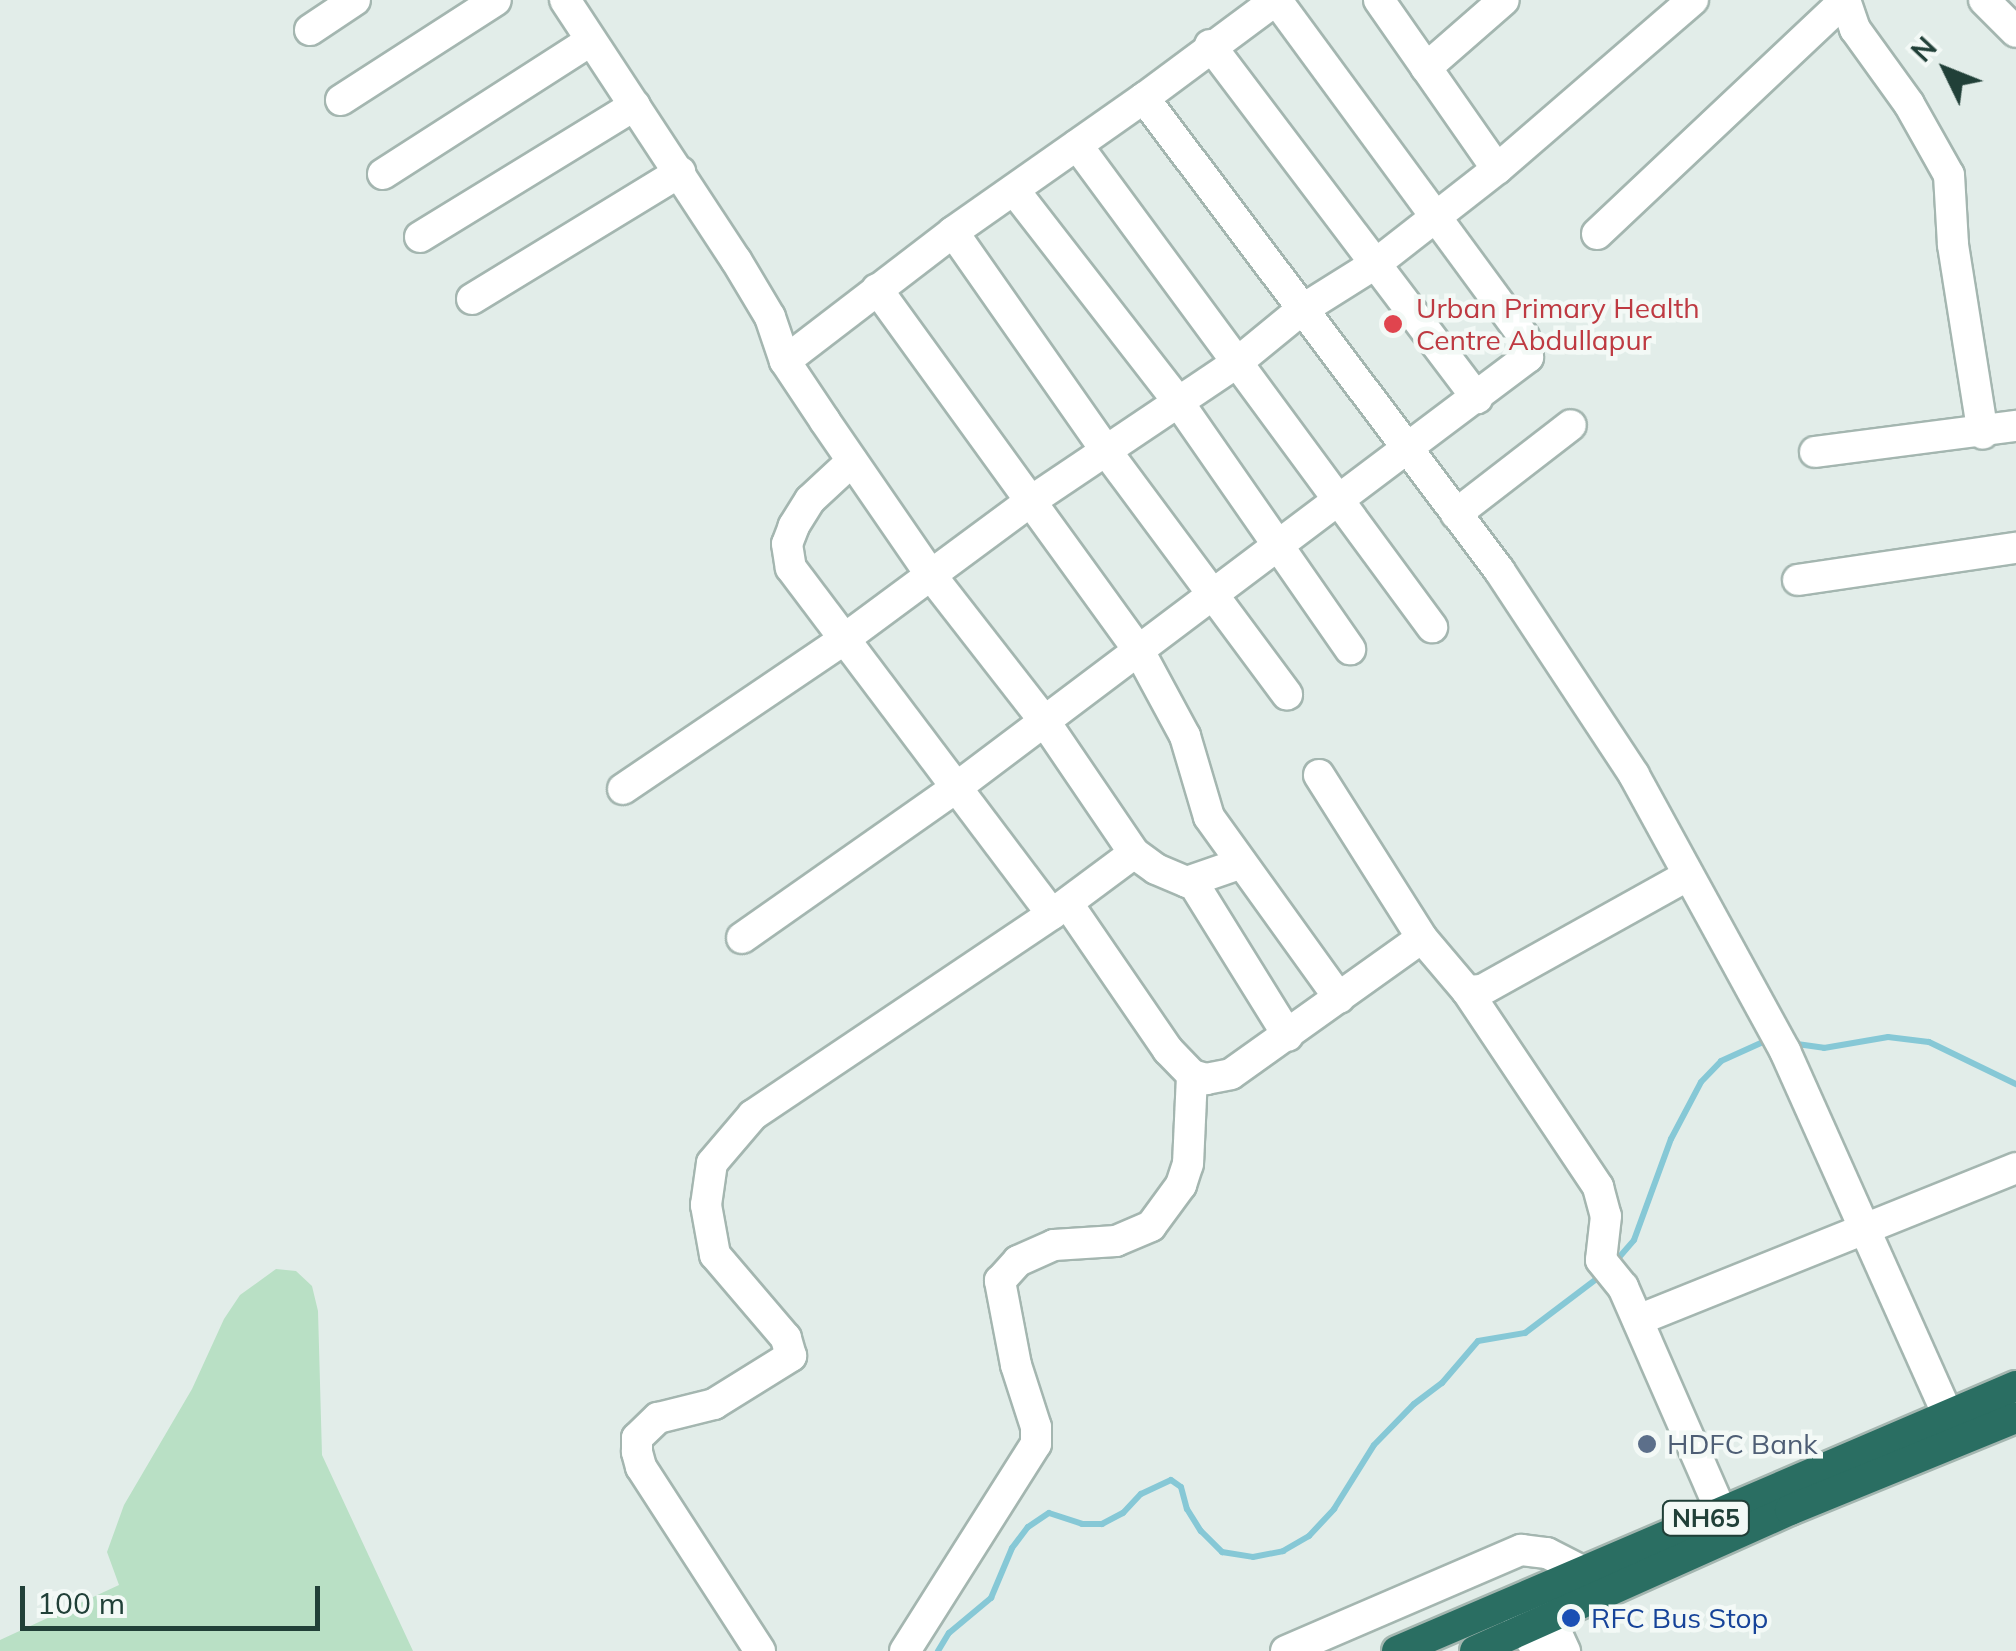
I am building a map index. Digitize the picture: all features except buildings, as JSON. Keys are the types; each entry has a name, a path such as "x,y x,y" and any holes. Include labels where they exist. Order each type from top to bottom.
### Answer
{"highway":[{"name":"NH65","path":"1397,1651 1532,1620 1586,1573 1721,1511 2016,1386"},
{"name":"NH65","path":"1475,1651 1532,1620 2016,1418"}],"street":[{"path":"310,30 354,0"},
{"path":"341,100 496,0"},
{"path":"565,0 770,316 786,361 852,461 930,574 1043,719 1134,853 1172,878 1192,881 1239,864"},
{"path":"742,938 957,787 1337,499 1478,398 1521,365 1528,356 1528,344 1277,0 953,232 786,361"},
{"path":"1378,0 1497,169"},
{"path":"1426,68 1504,0"},
{"path":"623,789 843,640 1031,501 1179,403 1300,310 1378,262 1497,169 1693,0"},
{"path":"1597,234 1845,0 1861,39 1909,104 1949,175 1953,245 1984,434"},
{"path":"1984,0 2016,32"},
{"path":"383,174 590,40"},
{"path":"1210,45 1478,398"},
{"path":"1144,98 1456,514 1580,689 1634,775 1785,1051 1948,1415"},
{"path":"420,236 635,105"},
{"path":"1077,145 1432,627"},
{"path":"472,299 680,172"},
{"path":"1014,190 1179,403 1276,548 1350,649"},
{"path":"953,232 1107,452 1288,694"},
{"path":"877,289 1138,649 1185,736 1209,817 1239,864 1340,998"},
{"path":"1456,514 1571,425"},
{"path":"1815,452 1984,434 2016,426"},
{"path":"852,461 810,500 788,544 791,568 957,787 1192,1075 1206,1079 1231,1074 1422,938"},
{"path":"1798,580 2016,548"},
{"path":"1319,775 1422,938 1467,992 1598,1188 1606,1216 1598,1251 1638,1320 1721,1511"},
{"path":"760,1651 641,1467 637,1452 638,1438 658,1418 714,1404 791,1356 786,1338 715,1255 706,1206 712,1163 753,1115 1060,909 1134,853"},
{"path":"1467,992 1500,981 1687,876"},
{"path":"1192,881 1288,1036"},
{"path":"906,1651 1036,1444 1036,1427 1016,1364 1000,1280 1018,1261 1054,1245 1116,1241 1151,1226 1181,1186 1188,1164 1192,1075"},
{"path":"1638,1320 1866,1225 2016,1168"},
{"path":"1286,1651 1521,1550 1547,1554 1586,1573"},
{"path":"1532,1620 1565,1651"}],"green space":[{"path":"276,1269 296,1271 312,1286 318,1311 322,1455 413,1651 0,1651 0,1640 119,1585 107,1552 124,1505 192,1389 224,1319 240,1295"}],"waterway":[{"path":"1797,1044 1824,1048 1888,1037 1929,1042 2016,1084"},
{"path":"1615,1262 1634,1240 1671,1139 1701,1082 1721,1061 1765,1041"},
{"path":"938,1651 949,1633 991,1598 1012,1548 1028,1527 1049,1513 1082,1524 1102,1524 1123,1513 1141,1494 1171,1480 1181,1487 1187,1509 1201,1531 1222,1552 1253,1557 1283,1551 1309,1536 1334,1509 1374,1445 1414,1404 1442,1383 1478,1341 1525,1333 1603,1274"}],"place":[{"name":"Urban Primary Health Centre Abdullapur","path":"1393,324"},
{"name":"HDFC Bank","path":"1647,1444"},
{"name":"RFC Bus Stop","path":"1571,1618"}]}
